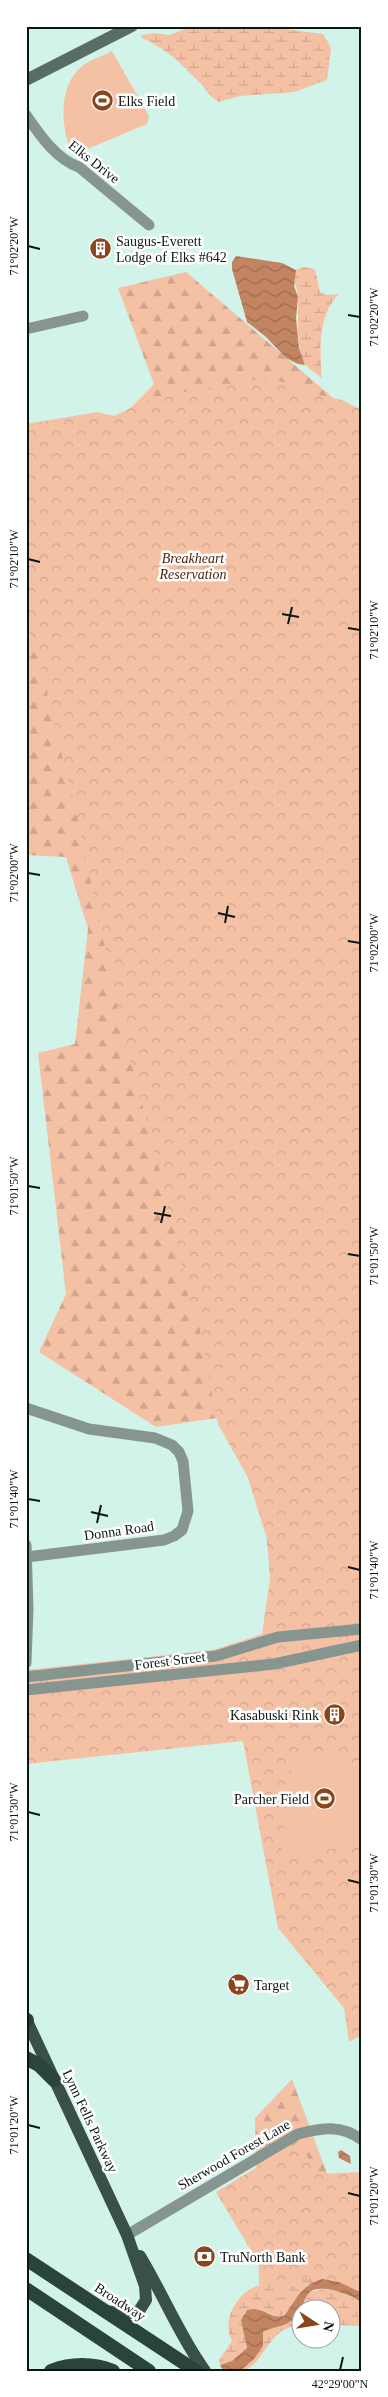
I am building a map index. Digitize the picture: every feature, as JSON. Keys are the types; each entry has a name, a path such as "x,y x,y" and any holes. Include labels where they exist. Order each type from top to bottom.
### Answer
{"highway":[{"path":"26,2058 39,2065 54,2080"},
{"name":"Broadway","path":"26,2260 196,2371"},
{"path":"26,2289 149,2371"},
{"path":"51,2371 77,2365 92,2365 113,2371"}],"main road":[{"path":"26,80 132,26"},
{"name":"Lynn Fells Parkway","path":"26,2020 127,2235 145,2286 146,2300 140,2310 135,2313 125,2314 105,2311"},
{"name":"Lynn Fells Parkway","path":"127,2235 157,2284 184,2338 206,2371"}],"street":[{"name":"Elks Drive","path":"26,115 36,130 67,162 79,167 150,225"},
{"path":"26,329 83,316"},
{"name":"Donna Road","path":"26,1408 89,1429 155,1438 172,1445 179,1452 183,1461 188,1511 182,1530 164,1540 27,1557"},
{"path":"26,1545 28,1609 26,1663"},
{"name":"Forest Street","path":"26,1677 216,1656 278,1637 362,1629"},
{"path":"313,1635 316,1655"},
{"name":"Forest Street","path":"26,1690 274,1664 362,1644"},
{"name":"Sherwood Forest Lane","path":"127,2235 298,2134 319,2128 331,2128 349,2132 362,2140"}],"green space":[{"path":"193,26 262,26 323,34 331,48 327,80 294,92 240,96 219,102 172,56 142,38 141,35 154,33 169,35"},
{"name":"Elks Field","path":"112,51 149,116 147,124 73,155 64,122 65,97 68,86 73,76 81,67"},
{"path":"303,267 315,269 320,292 328,295 339,294 327,312 323,323 321,345 322,378 306,365 300,351 298,293 294,278 296,270"},
{"name":"Breakheart Reservation","path":"186,272 345,408 274,1628 264,1501 230,1416 156,1427 39,1352 66,1294 38,1053 75,1044 88,929 66,857 26,855 26,551 73,467 154,384 118,288"},
{"name":"Breakheart Reservation","path":"268,377 319,395 342,400 362,410 362,2035 349,2042 344,2008 278,1928 243,1741 26,1764 26,1670 213,1650 262,1634 273,1558 248,1478 218,1424 199,1325 190,1306 173,1222 120,1019 76,811 26,612 26,424 98,412 114,416 151,398"},
{"name":"Parcher Field","path":"302,1751 362,1766 362,1833 341,1847 280,1860 292,1761"},
{"path":"292,2079 332,2187 350,2284 259,2285 255,2118"},
{"path":"300,2141 316,2174 362,2172 362,2294 312,2273 280,2299 216,2192"},
{"path":"308,2271 310,2282 296,2300 290,2300 290,2308 284,2316 273,2315 258,2309 249,2310 244,2313 243,2324 246,2351 232,2361 220,2365 219,2360 232,2341 228,2327 235,2304 252,2288"},
{"path":"324,2289 341,2292 362,2303 362,2326 340,2325 340,2300 305,2300 309,2292"},
{"path":"289,2322 290,2328 280,2333 273,2340 254,2364 248,2369 240,2371 248,2363 260,2343 262,2332"}],"water":[{"path":"236,256 282,263 296,270 294,286 298,297 296,318 299,348 305,365 286,358 266,337 247,322 232,269 232,262"},
{"path":"341,2150 350,2156 351,2164 339,2158 338,2152"},
{"path":"322,2279 339,2282 362,2293 362,2303 329,2289 315,2290 310,2292 305,2300 295,2300 304,2289"},
{"path":"290,2308 290,2322 263,2332 263,2346 254,2359 240,2371 223,2370 220,2365 232,2361 247,2348 241,2320 247,2310 257,2309 274,2316 284,2316"}],"place":[{"name":"Elks Field","path":"102,101"},
{"name":"Saugus-Everett Lodge of Elks #642","path":"100,249"},
{"name":"Kasabuski Rink","path":"335,1715"},
{"name":"Parcher Field","path":"325,1799"},
{"name":"Target","path":"238,1985"},
{"name":"TruNorth Bank","path":"204,2257"}]}
